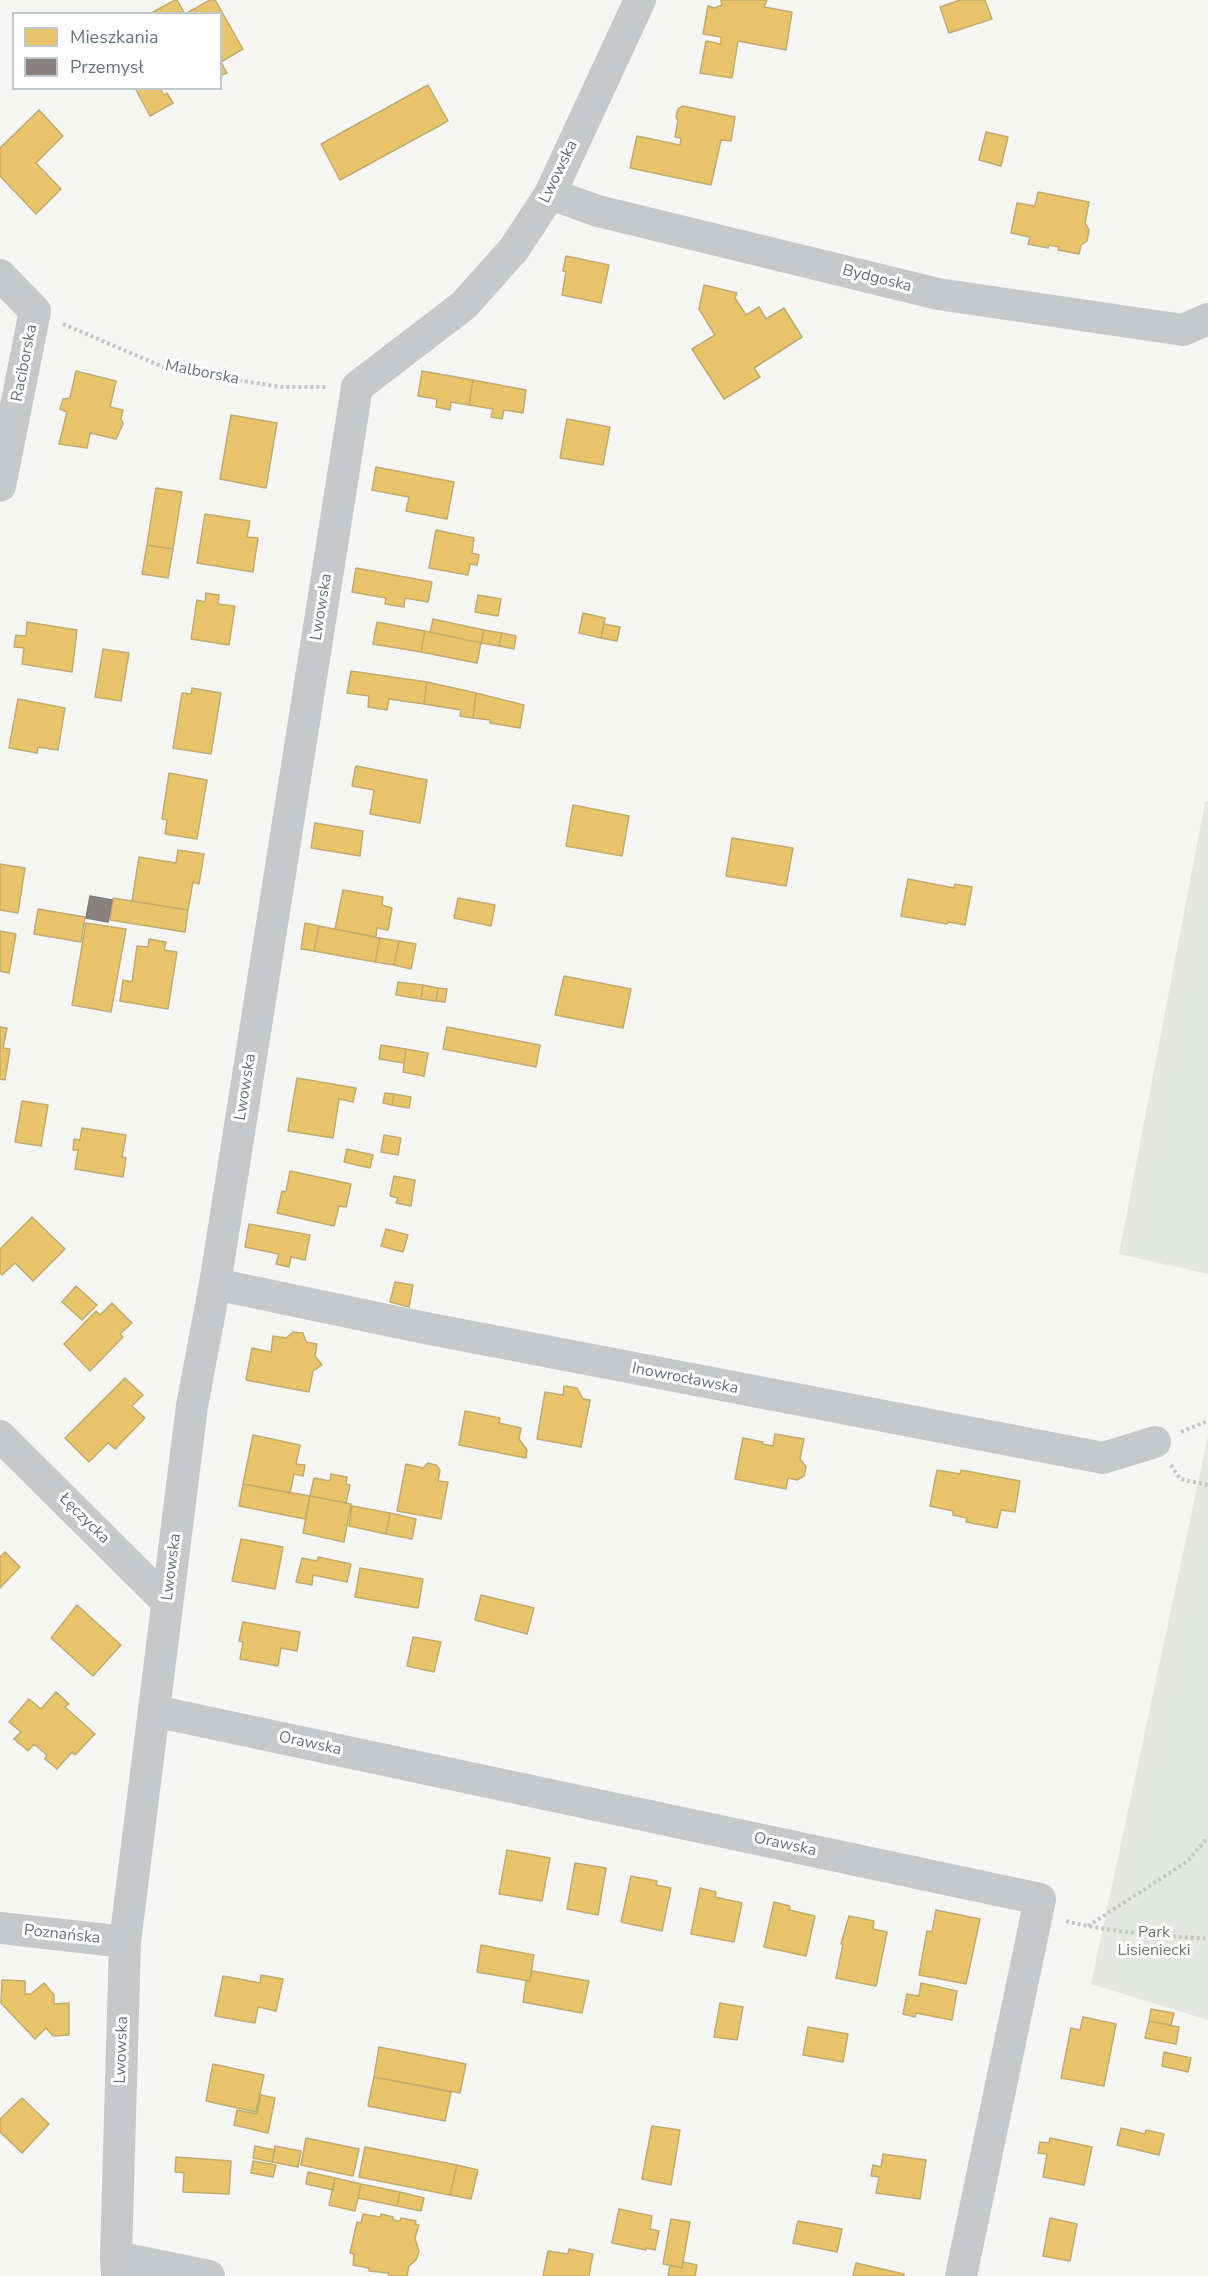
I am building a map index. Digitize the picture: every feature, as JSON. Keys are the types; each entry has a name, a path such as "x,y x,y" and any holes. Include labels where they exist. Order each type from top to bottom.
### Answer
{"street":[{"name":"Lwowska","path":"117,2266 125,1942 192,1406 215,1284 357,387 464,305 514,249 550,194 640,0"},
{"name":"Bydgoska","path":"550,194 598,211 938,294 1183,330 1208,319"},
{"path":"0,275 35,311"},
{"name":"Raciborska","path":"0,486 35,311"},
{"name":"Inowrocławska","path":"215,1284 420,1327 1103,1458 1155,1442"},
{"name":"Łęczycka","path":"0,1436 167,1602"},
{"name":"Orawska","path":"154,1711 1040,1899 1037,1913"},
{"path":"961,2276 1037,1913"},
{"name":"Poznańska","path":"0,1928 125,1942"},
{"path":"117,2266 209,2276"}],"path":[{"name":"Malborska","path":"35,311 168,369 281,387 357,387"},
{"path":"1155,1442 1180,1479 1208,1485"},
{"path":"1088,1926 1188,1861 1208,1837"},
{"path":"1037,1913 1088,1926 1143,1934 1208,1939"}],"green space":[{"path":"1208,801 1208,1274 1119,1254 1205,802"},
{"name":"Park Lisieniecki","path":"1208,1436 1208,2020 1091,1984"}],"building: Mieszkania":[{"path":"177,0 184,12 153,12"},
{"path":"210,0 215,0 222,12 189,12"},
{"path":"721,0 767,0 764,7 792,12 786,50 738,41 732,78 700,73 706,41 721,44 721,37 703,34 708,6 715,8 722,5"},
{"path":"960,0 985,0 992,19 949,33 940,7"},
{"path":"222,12 243,49 222,61"},
{"path":"222,64 227,73 222,75"},
{"path":"428,85 448,121 340,180 321,144"},
{"path":"136,90 161,90 164,95 167,93 173,103 150,116"},
{"path":"683,106 735,117 731,141 721,140 711,185 630,168 637,136 680,145 681,138 675,137 678,121 676,117 678,109"},
{"path":"39,110 63,136 36,163 61,189 36,214 0,176 0,148"},
{"path":"986,132 1008,137 1001,166 979,160"},
{"path":"1038,192 1089,202 1085,223 1089,230 1087,241 1081,245 1079,254 1058,250 1059,247 1049,245 1048,248 1028,244 1030,237 1011,233 1017,203 1035,206"},
{"path":"566,256 609,265 601,303 562,295"},
{"path":"704,285 737,293 735,298 746,315 759,307 766,319 784,308 802,337 754,368 760,377 724,399 692,349 715,335 699,309"},
{"path":"76,371 116,381 110,407 123,410 121,419 123,424 116,439 90,433 87,448 59,444 67,412 60,409 63,399 70,398"},
{"path":"422,371 473,380 469,405 451,402 450,410 436,407 437,399 418,396"},
{"path":"473,380 526,390 523,413 504,410 502,419 491,417 493,409 469,405"},
{"path":"231,415 277,423 266,488 220,479"},
{"path":"567,419 610,427 603,465 560,458"},
{"path":"376,467 454,482 447,519 406,511 409,497 372,490"},
{"path":"156,488 182,492 173,549 147,545"},
{"path":"205,514 250,521 247,537 258,538 253,572 197,563"},
{"path":"436,530 474,538 472,553 479,555 477,565 470,564 468,575 429,568"},
{"path":"147,545 173,549 168,578 142,574"},
{"path":"356,568 432,582 428,602 405,598 404,607 385,604 386,598 352,592"},
{"path":"206,593 219,595 218,604 235,606 229,645 191,639 197,600 205,602"},
{"path":"478,595 501,599 498,616 475,612"},
{"path":"583,613 605,618 601,638 579,633"},
{"path":"433,619 484,630 481,643 430,632"},
{"path":"27,622 77,630 72,672 22,664 24,648 14,647 16,635 26,636"},
{"path":"377,622 425,631 421,652 373,644"},
{"path":"604,624 620,627 617,641 601,638"},
{"path":"484,630 502,633 499,646 481,643"},
{"path":"425,631 481,643 477,663 421,652"},
{"path":"502,633 516,636 514,649 499,646"},
{"path":"103,649 129,653 121,701 95,697"},
{"path":"351,671 427,682 424,704 389,699 387,710 368,707 369,696 347,693"},
{"path":"427,682 476,693 473,718 460,716 461,710 424,704"},
{"path":"192,688 221,693 211,754 173,748 182,693 191,694"},
{"path":"476,693 524,705 520,728 473,718"},
{"path":"18,699 65,708 58,750 38,747 37,753 9,748"},
{"path":"356,766 427,780 420,823 370,814 374,790 352,786"},
{"path":"169,773 207,780 197,839 165,834 167,820 162,819"},
{"path":"573,805 629,816 622,856 566,846"},
{"path":"315,823 363,831 360,856 311,848"},
{"path":"732,838 793,848 786,886 726,876"},
{"path":"178,850 204,854 199,884 193,882 188,910 132,901 139,857 176,863"},
{"path":"0,864 25,868 18,913 0,910"},
{"path":"908,879 954,888 955,884 972,887 965,925 901,916"},
{"path":"343,890 383,897 382,905 392,908 388,930 377,928 376,937 335,929"},
{"path":"113,898 188,910 185,932 110,920"},
{"path":"458,898 495,905 491,926 454,918"},
{"path":"38,909 85,917 81,942 34,934"},
{"path":"86,923 126,929 111,1012 72,1005"},
{"path":"305,923 319,926 314,951 301,949"},
{"path":"319,926 380,938 375,962 314,951"},
{"path":"0,931 16,934 9,973 0,971"},
{"path":"380,938 399,941 394,965 375,962"},
{"path":"149,939 166,942 164,950 177,952 168,1009 120,1001 123,980 132,982 137,946 148,947"},
{"path":"399,941 416,944 411,969 394,965"},
{"path":"564,976 631,989 623,1028 555,1015"},
{"path":"398,982 423,985 421,999 396,995"},
{"path":"423,985 438,988 436,1001 421,999"},
{"path":"438,988 447,989 445,1002 436,1001"},
{"path":"0,1027 7,1028 3,1048 10,1049 5,1080 0,1079"},
{"path":"447,1027 540,1045 536,1067 443,1049"},
{"path":"381,1045 406,1049 404,1063 379,1059"},
{"path":"406,1049 428,1053 424,1076 403,1072"},
{"path":"297,1078 356,1088 353,1102 339,1099 333,1138 288,1131"},
{"path":"385,1093 394,1094 392,1105 383,1103"},
{"path":"394,1094 411,1097 409,1108 392,1105"},
{"path":"22,1101 48,1105 41,1146 15,1142"},
{"path":"82,1128 126,1135 122,1157 126,1158 123,1177 75,1169 78,1150 73,1150 74,1139 80,1140"},
{"path":"384,1135 401,1138 398,1155 381,1152"},
{"path":"347,1149 373,1155 370,1168 344,1162"},
{"path":"290,1171 351,1184 346,1207 339,1206 334,1226 277,1213 282,1191 286,1192"},
{"path":"394,1176 415,1180 411,1206 396,1203 398,1198 390,1196"},
{"path":"32,1217 65,1249 33,1281 15,1263 2,1275 0,1273 0,1249"},
{"path":"249,1224 310,1235 305,1260 291,1257 289,1267 276,1264 279,1254 245,1247"},
{"path":"386,1229 408,1235 403,1252 381,1246"},
{"path":"395,1282 413,1285 409,1307 390,1302"},
{"path":"76,1286 97,1305 82,1320 62,1302"},
{"path":"112,1303 132,1323 120,1334 123,1337 90,1371 64,1344 96,1311 100,1315"},
{"path":"293,1332 303,1333 306,1342 317,1344 315,1356 322,1365 313,1371 309,1392 246,1380 252,1348 271,1352 273,1336 286,1338"},
{"path":"125,1378 143,1395 132,1406 145,1418 115,1449 108,1443 89,1462 65,1438"},
{"path":"564,1386 577,1388 583,1399 590,1400 581,1447 537,1439 545,1392 563,1395"},
{"path":"465,1411 500,1418 499,1423 521,1428 519,1439 527,1450 526,1458 459,1445"},
{"path":"775,1434 804,1439 800,1459 806,1467 804,1476 797,1480 788,1478 786,1489 735,1479 743,1438 773,1446"},
{"path":"253,1435 300,1445 296,1464 305,1465 303,1476 294,1474 290,1493 243,1484"},
{"path":"428,1463 436,1465 440,1470 438,1481 448,1482 441,1519 397,1511 406,1464 423,1468"},
{"path":"937,1470 960,1474 961,1470 1020,1481 1015,1512 1001,1510 997,1528 966,1522 967,1518 953,1515 953,1511 930,1506"},
{"path":"331,1474 347,1477 346,1484 350,1485 346,1503 310,1496 314,1478 330,1481"},
{"path":"243,1484 310,1496 305,1519 239,1506"},
{"path":"310,1496 351,1504 344,1542 303,1533"},
{"path":"352,1506 390,1513 386,1534 349,1526"},
{"path":"390,1513 416,1519 412,1539 386,1534"},
{"path":"241,1539 283,1547 275,1589 232,1581"},
{"path":"5,1552 20,1567 0,1588 0,1557"},
{"path":"318,1557 351,1564 347,1582 313,1575 312,1585 296,1582 302,1558 317,1561"},
{"path":"360,1568 423,1579 418,1608 355,1597"},
{"path":"481,1595 534,1608 527,1634 475,1620"},
{"path":"77,1605 121,1645 93,1676 51,1638"},
{"path":"243,1622 300,1632 297,1651 281,1648 278,1666 240,1659 243,1642 239,1641"},
{"path":"413,1637 441,1642 434,1672 407,1666"},
{"path":"56,1692 69,1704 65,1707 95,1734 75,1755 72,1752 57,1769 45,1759 47,1755 34,1744 28,1751 14,1739 21,1732 9,1722 29,1699 41,1709"},
{"path":"507,1850 550,1858 542,1901 499,1894"},
{"path":"575,1863 606,1868 598,1915 567,1909"},
{"path":"631,1876 657,1881 656,1885 671,1888 662,1931 621,1922"},
{"path":"700,1888 716,1892 715,1897 742,1903 734,1942 691,1934"},
{"path":"774,1902 790,1906 789,1910 815,1916 806,1956 764,1947"},
{"path":"936,1910 980,1919 966,1984 919,1975 927,1931 932,1932"},
{"path":"849,1916 874,1921 873,1929 887,1932 876,1986 836,1978 843,1944 841,1944"},
{"path":"481,1945 534,1955 530,1981 477,1972"},
{"path":"532,1971 589,1981 582,2013 523,2002 526,1981 530,1981"},
{"path":"261,1975 283,1979 276,2011 258,2007 255,2023 215,2016 223,1976 260,1983"},
{"path":"2,1980 25,1981 25,1994 31,1994 44,1983 54,1995 54,2004 69,2003 69,2035 53,2036 46,2028 35,2039 1,2003"},
{"path":"921,1983 957,1991 952,2020 916,2013 915,2017 903,2014 907,1994 919,1996"},
{"path":"720,2003 743,2007 737,2040 714,2037"},
{"path":"1151,2009 1174,2013 1171,2025 1149,2021"},
{"path":"1083,2017 1116,2024 1104,2086 1061,2078 1071,2028 1080,2030"},
{"path":"1149,2021 1179,2027 1176,2044 1145,2038"},
{"path":"808,2027 848,2034 843,2062 803,2055"},
{"path":"379,2047 466,2064 460,2093 374,2077"},
{"path":"1164,2052 1191,2058 1188,2072 1162,2066"},
{"path":"213,2064 264,2075 256,2112 206,2101"},
{"path":"374,2077 451,2092 445,2121 368,2106"},
{"path":"261,2095 275,2098 268,2133 234,2125 237,2110 257,2114"},
{"path":"22,2098 49,2124 22,2153 0,2132 0,2119"},
{"path":"652,2126 680,2130 671,2185 642,2179"},
{"path":"1121,2128 1145,2134 1146,2130 1164,2134 1159,2155 1117,2145"},
{"path":"306,2138 359,2149 353,2176 301,2165"},
{"path":"1050,2138 1092,2147 1084,2185 1043,2177 1047,2154 1038,2153 1040,2142 1049,2143"},
{"path":"255,2146 275,2150 272,2162 253,2158"},
{"path":"275,2146 301,2151 298,2167 272,2162"},
{"path":"365,2147 457,2165 450,2195 359,2177"},
{"path":"883,2154 926,2160 920,2199 876,2193 879,2177 871,2176 873,2165 881,2167"},
{"path":"176,2157 231,2161 229,2194 183,2192 184,2173 175,2172"},
{"path":"253,2161 276,2165 273,2177 251,2173"},
{"path":"457,2165 478,2170 471,2199 450,2195"},
{"path":"308,2172 335,2178 333,2190 306,2184"},
{"path":"335,2178 361,2184 355,2211 329,2205"},
{"path":"361,2184 400,2192 397,2206 358,2198"},
{"path":"400,2192 424,2198 421,2211 397,2206"},
{"path":"619,2209 652,2216 650,2229 659,2231 655,2250 612,2243"},
{"path":"363,2214 380,2217 381,2214 393,2217 393,2220 400,2221 401,2218 416,2221 415,2224 419,2225 415,2238 419,2251 416,2260 409,2266 407,2276 388,2276 389,2273 369,2271 369,2268 353,2265 354,2254 350,2253 357,2222 361,2223"},
{"path":"1050,2218 1077,2224 1070,2261 1043,2256"},
{"path":"671,2219 690,2222 682,2268 663,2264"},
{"path":"798,2221 842,2229 837,2252 793,2243"},
{"path":"569,2249 593,2254 589,2276 543,2276 548,2251 568,2254"},
{"path":"683,2262 697,2265 695,2276 668,2276 670,2265 682,2268"},
{"path":"856,2263 904,2274 904,2276 853,2276"}],"building: Przemysł":[{"path":"90,896 112,900 108,922 86,918"}]}
